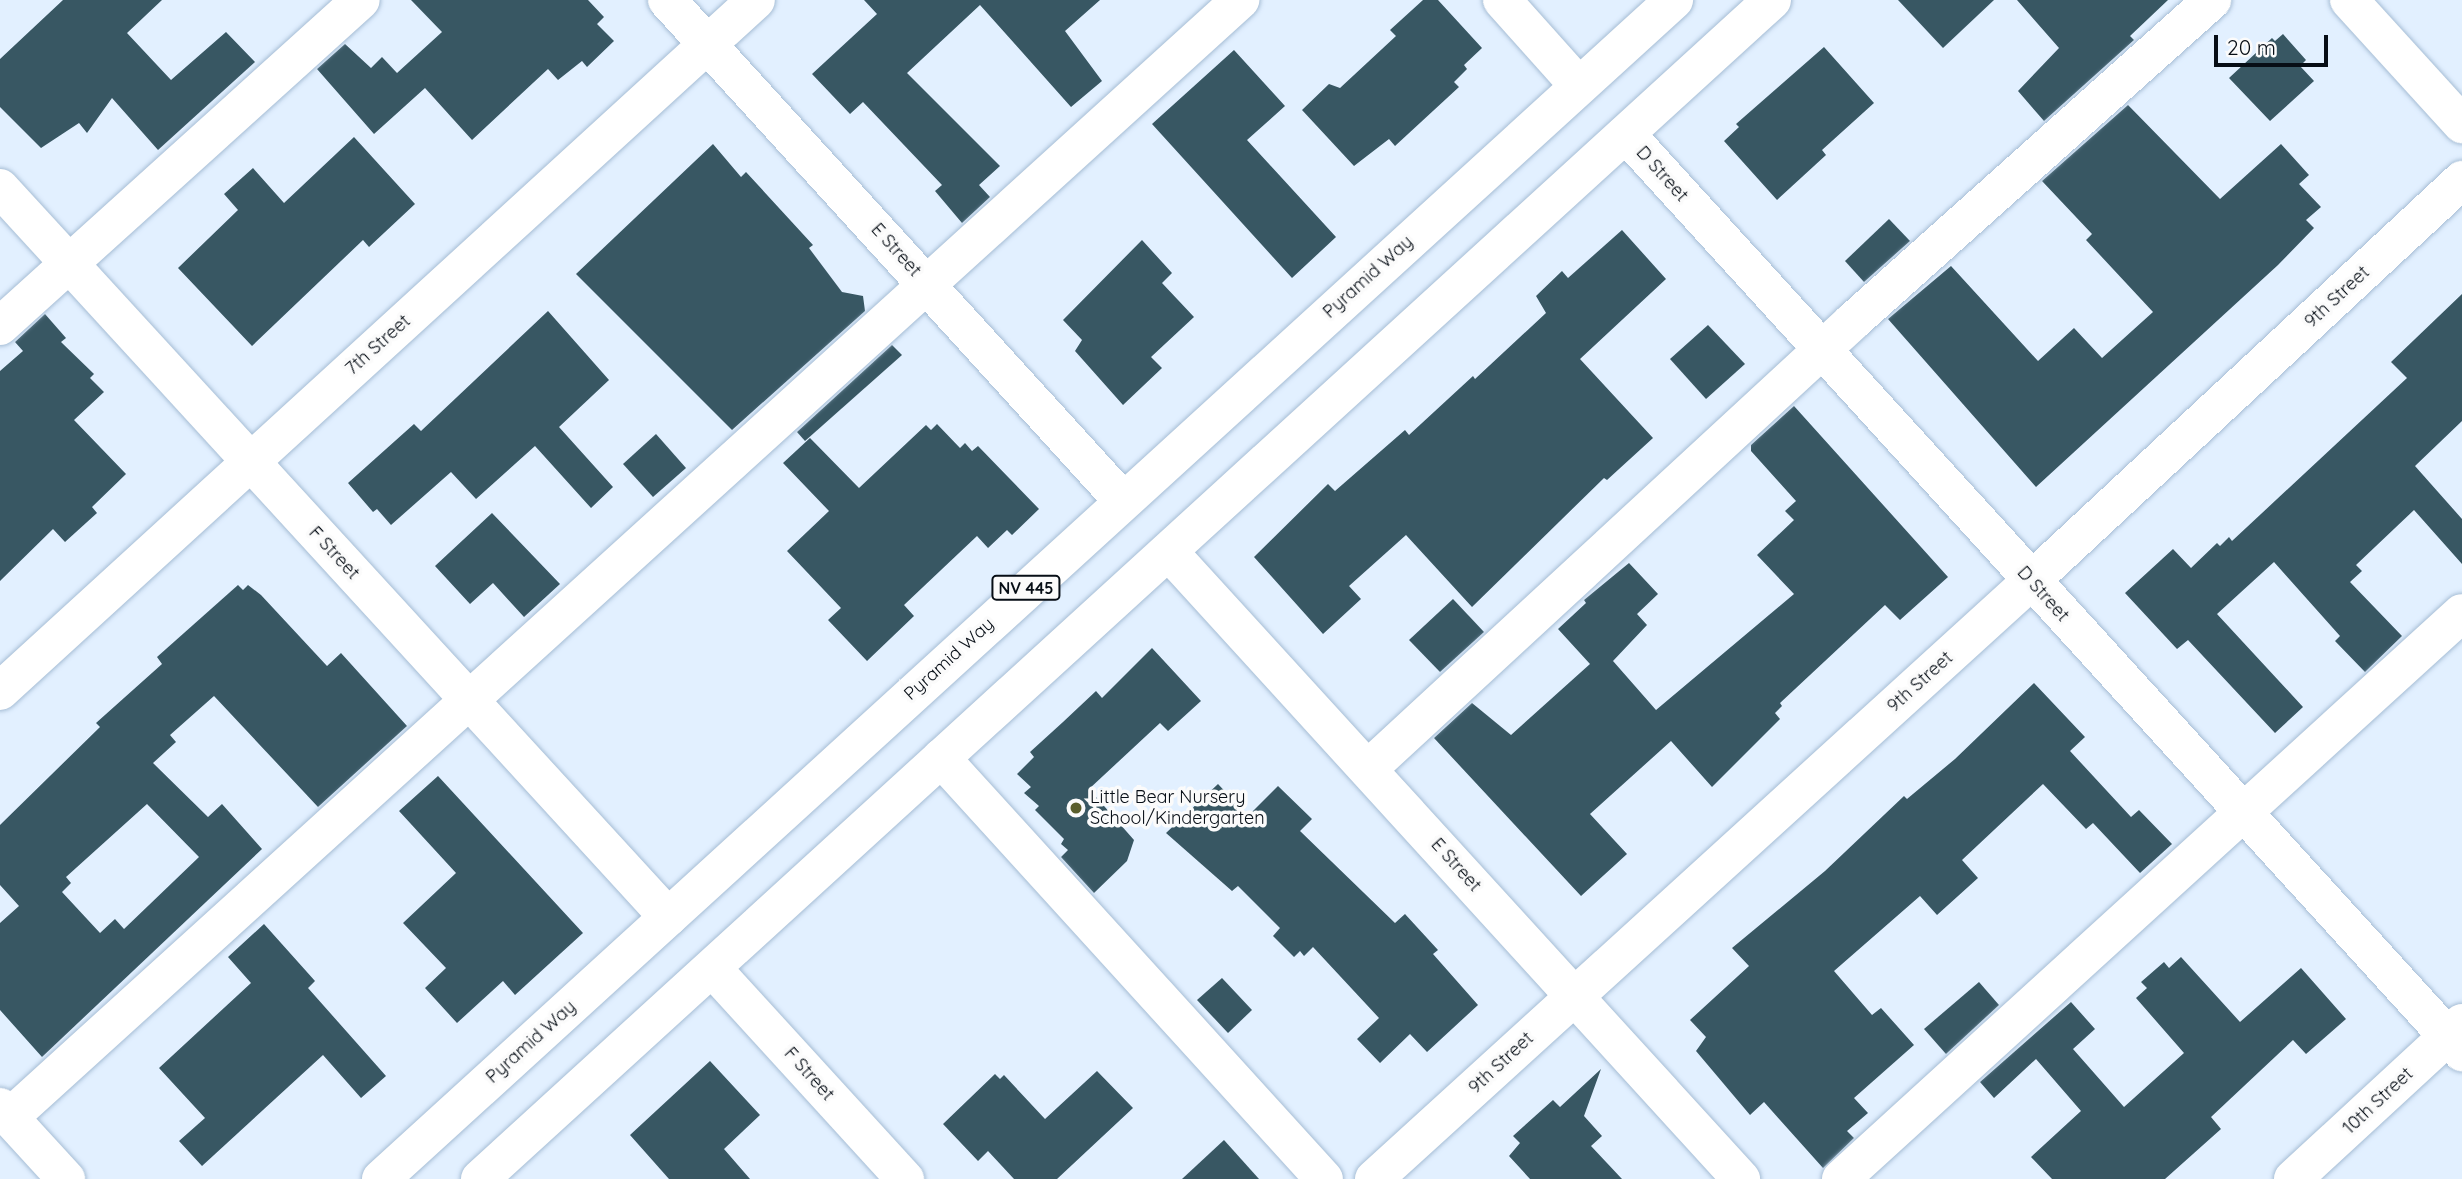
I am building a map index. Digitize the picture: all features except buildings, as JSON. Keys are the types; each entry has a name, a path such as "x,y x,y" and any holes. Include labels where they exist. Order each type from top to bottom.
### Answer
{"street":[{"path":"0,326 361,0"},
{"name":"E Street","path":"667,0 1123,500"},
{"name":"7th Street","path":"0,691 756,0"},
{"path":"66,1179 5,1112 468,699 925,282 1240,0"},
{"path":"1502,0 1579,86"},
{"name":"Pyramid Way","path":"381,1179 1674,0"},
{"path":"480,1179 1772,0"},
{"path":"1368,769 1823,351 2212,0"},
{"path":"2348,0 2462,124"},
{"name":"D Street","path":"1626,134 2242,812 2457,1037"},
{"name":"9th Street","path":"1374,1179 2031,581 2462,180"},
{"name":"F Street","path":"0,188 668,917"},
{"name":"E Street","path":"1169,552 1741,1179"},
{"path":"1841,1179 2462,613"},
{"path":"941,758 1324,1179"},
{"name":"F Street","path":"713,969 905,1179"},
{"name":"10th Street","path":"2293,1179 2457,1037"}],"place":[{"name":"Little Bear Nursery School/Kindergarten","path":"1076,808"}]}
